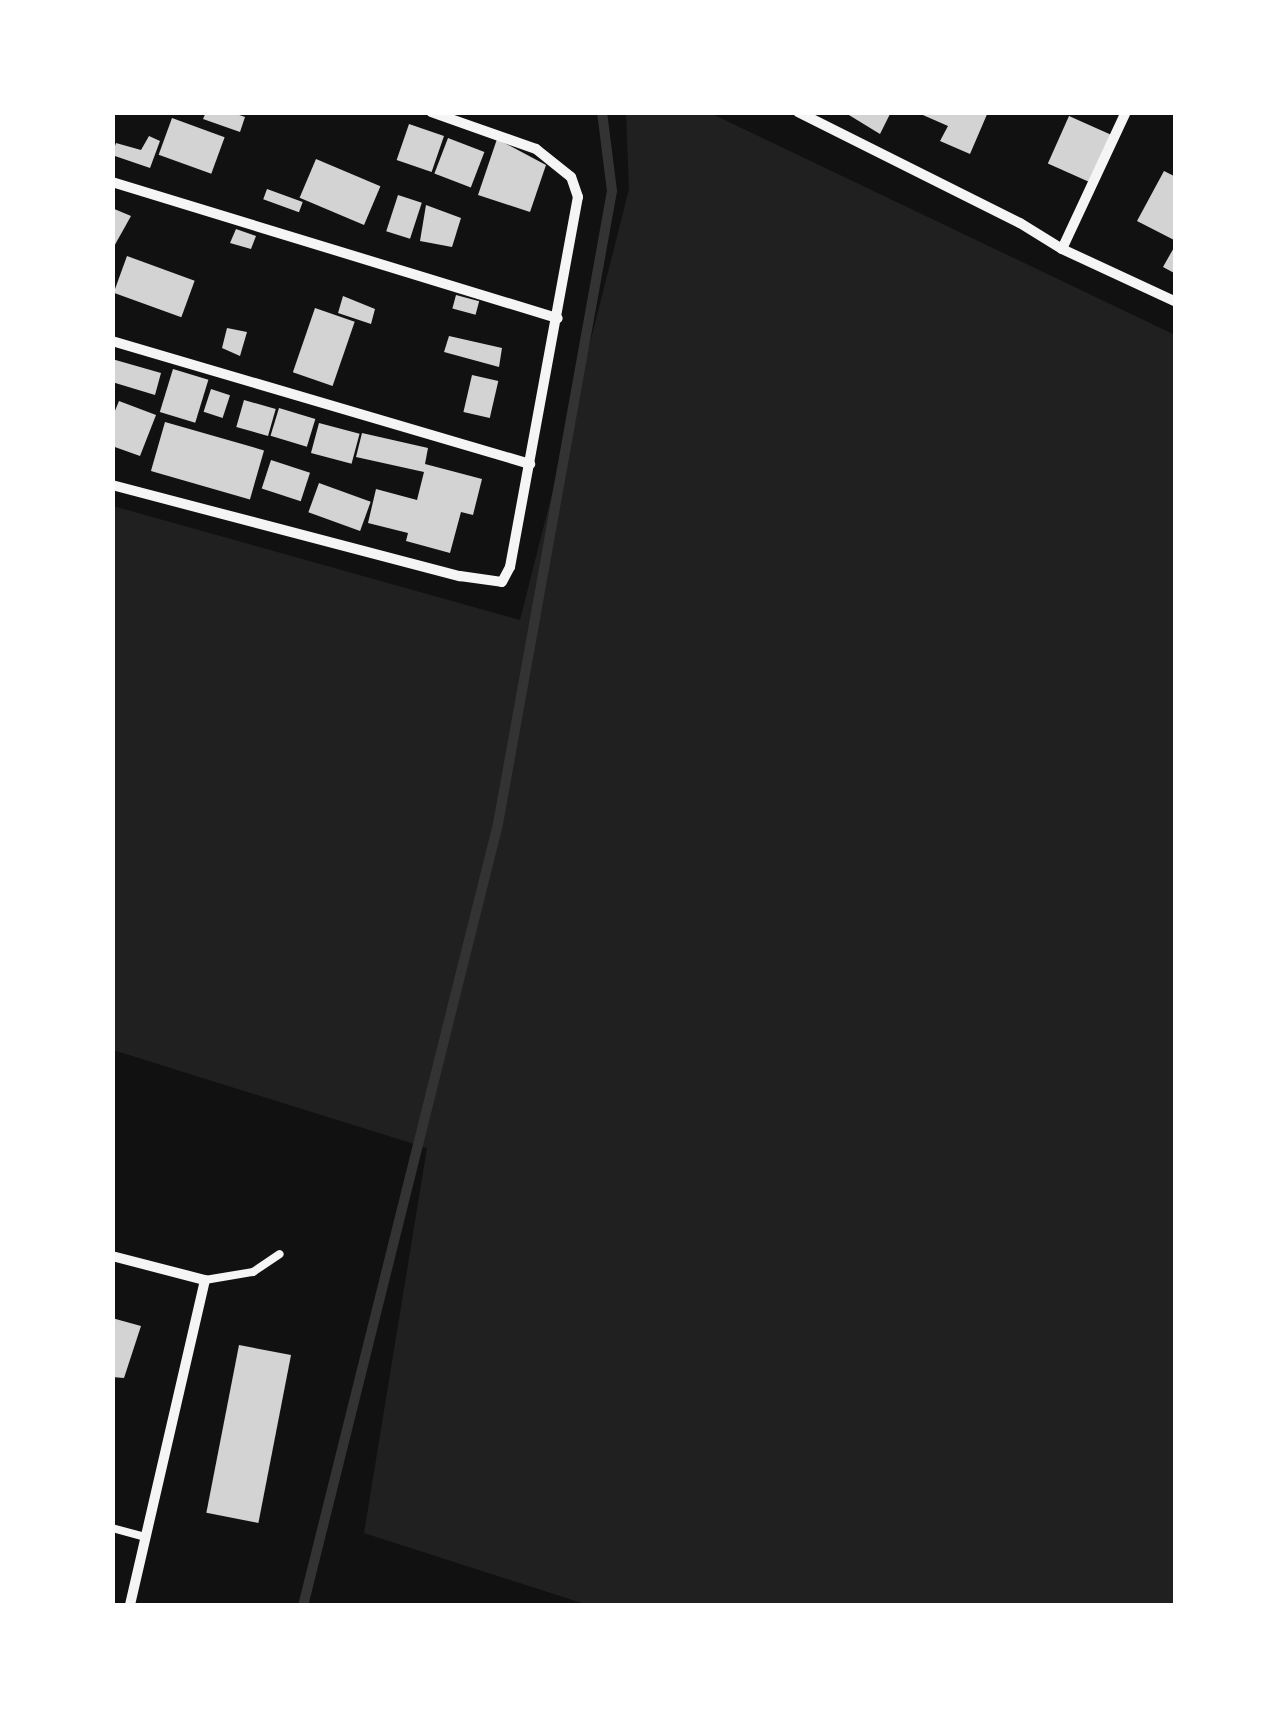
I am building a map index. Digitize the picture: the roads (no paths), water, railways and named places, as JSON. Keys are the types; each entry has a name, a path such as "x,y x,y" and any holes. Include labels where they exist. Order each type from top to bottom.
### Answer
{"street":[{"path":"112,485 489,583 502,582 510,567 578,197 571,177 536,149 498,132 431,112"},
{"path":"798,112 1020,223 1062,250 1176,302"},
{"path":"1062,250 1126,112"},
{"path":"112,182 558,318"},
{"path":"112,341 530,464"},
{"path":"112,1256 205,1280 130,1606"}],"lane":[{"path":"205,1280 252,1272 280,1254"},
{"path":"112,1528 145,1537"}],"waterway":[{"path":"303,1606 498,824 612,191 602,112"}]}
